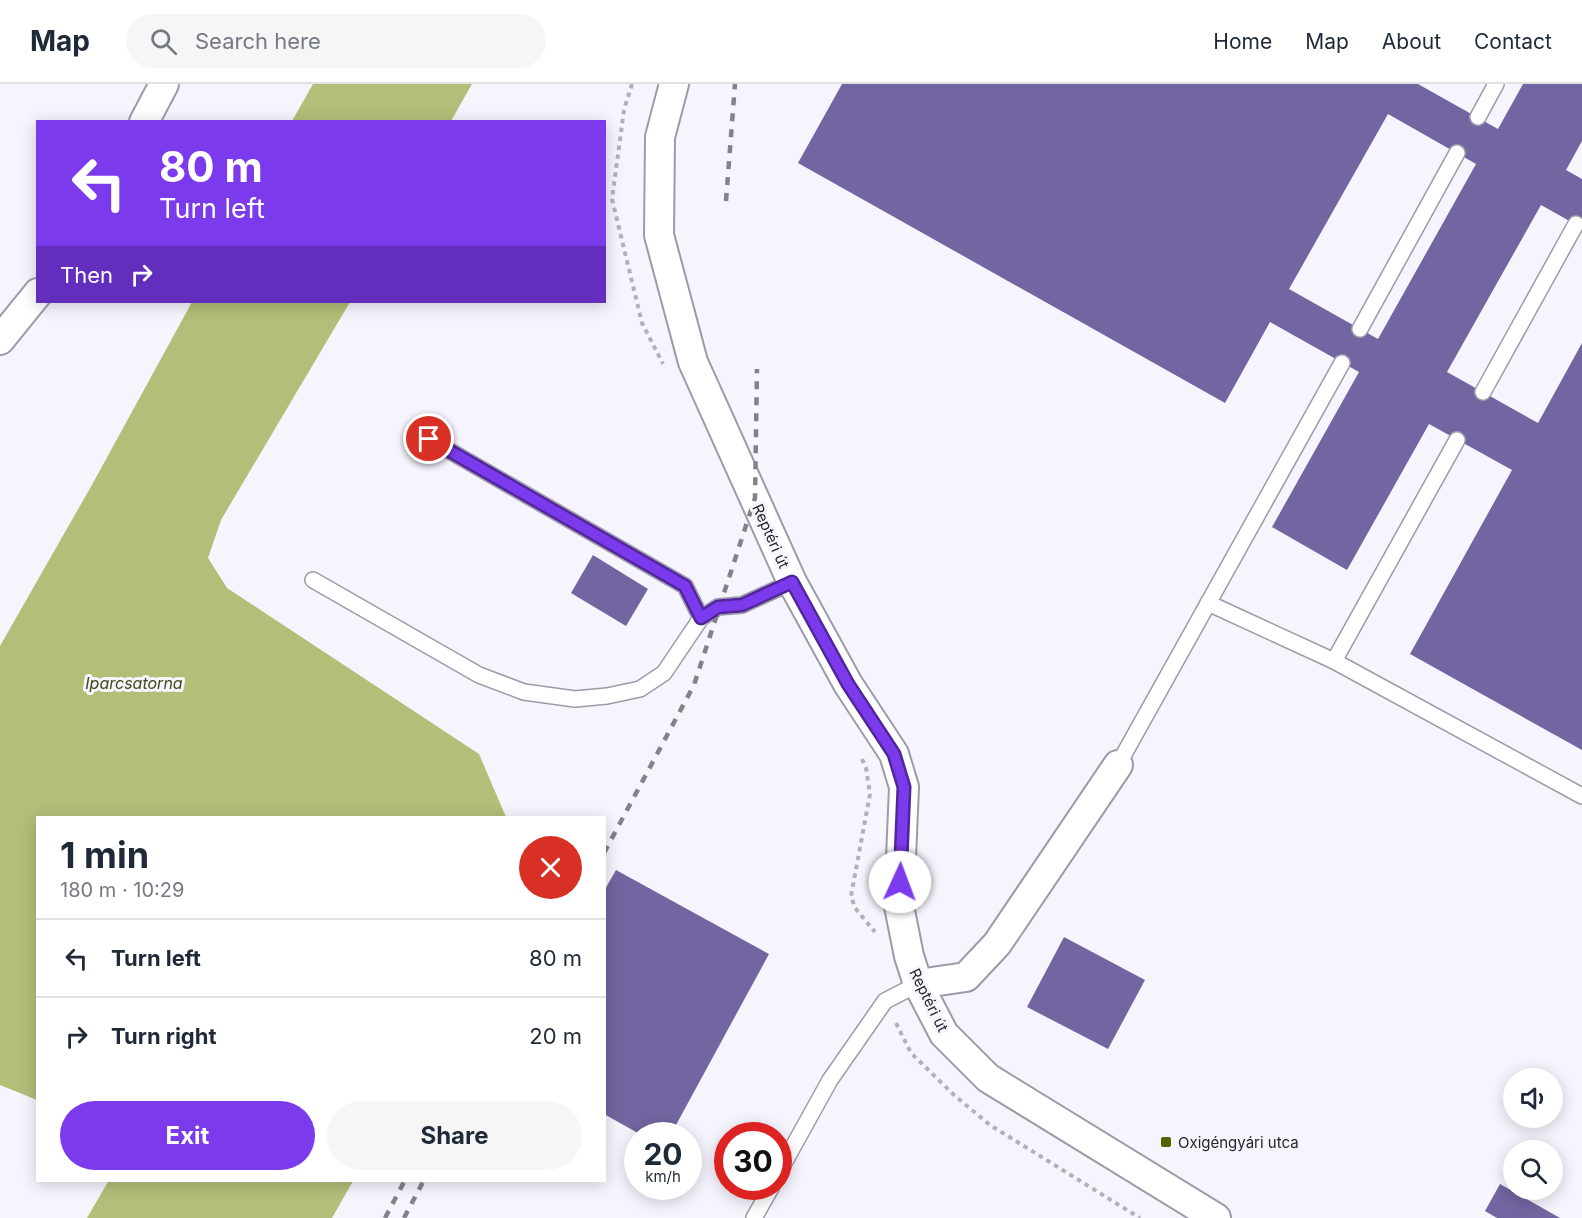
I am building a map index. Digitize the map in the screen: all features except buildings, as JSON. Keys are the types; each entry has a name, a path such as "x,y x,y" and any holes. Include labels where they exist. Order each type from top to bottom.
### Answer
{"street":[{"path":"145,120 164,84"},
{"name":"Reptéri út","path":"674,84 660,137 659,235 693,362 792,582 848,684 894,754 904,787 899,906 909,956 918,984 944,1034 988,1078 1216,1218"},
{"path":"0,340 36,295"},
{"path":"918,984 966,977 998,945 1118,765"}],"lane":[{"path":"1478,117 1496,84"},
{"path":"1360,329 1457,153"},
{"path":"1483,392 1576,224"},
{"path":"1118,765 1342,363"},
{"path":"429,439 685,586 701,618"},
{"path":"1334,662 1457,440"},
{"path":"313,580 478,675 524,693 575,699 607,696 640,689 664,673 701,618 718,607 742,605 792,582"},
{"path":"1208,603 1334,662 1582,796"},
{"path":"792,1149 830,1080 885,1001 918,984"},
{"path":"754,1218 764,1200"}],"path":[{"path":"632,84 624,110 612,199 642,323 667,372"},
{"path":"861,758 866,768 870,794 851,896 855,908 879,937"},
{"path":"885,1001 910,1053 981,1118 1140,1218"}],"water":[{"path":"313,84 472,84 452,120 293,120"},
{"name":"Iparcsatorna","path":"191,303 349,303 221,520 208,558 227,588 479,754 506,816 36,816 36,1100 0,1085 0,646"},
{"path":"108,1182 352,1182 332,1218 87,1218"}],"railway":[{"path":"726,201 735,84"},
{"path":"606,849 694,685 755,498 757,369"},
{"path":"385,1218 404,1182"},
{"path":"404,1218 423,1182"}],"place":[{"name":"Oxigéngyári utca","path":"1166,1142"}],"route":[{"path":"429,439 685,586 701,618 718,607 742,605 792,582 848,684 894,754 904,787 900,882"}]}
